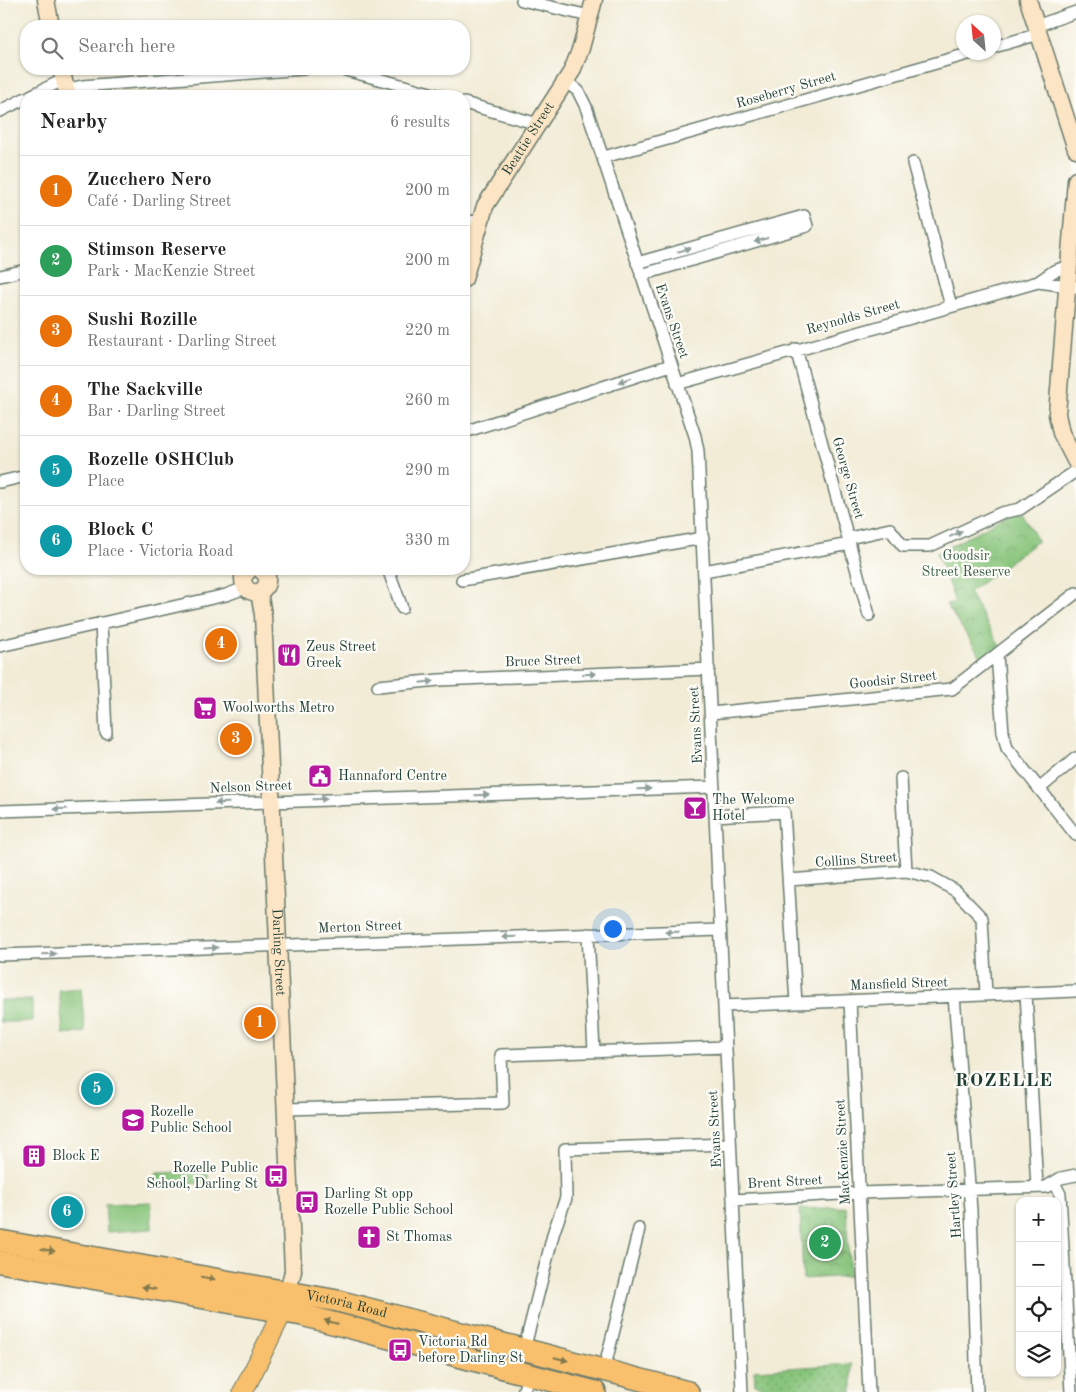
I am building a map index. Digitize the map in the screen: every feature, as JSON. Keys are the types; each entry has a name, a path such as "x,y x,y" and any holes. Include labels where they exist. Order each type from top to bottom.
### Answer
{"highway":[{"name":"Victoria Road","path":"0,1241 286,1301 308,1316 526,1383 595,1392"},
{"name":"Victoria Road","path":"0,1262 286,1301 338,1301 688,1392"}],"main road":[{"name":"Darling Street","path":"243,1392 286,1301"}],"street":[{"path":"46,0 50,20"},
{"path":"522,0 592,8"},
{"path":"1028,0 1076,149"},
{"name":"Beattie Street","path":"471,222 490,198 578,60 592,8"},
{"path":"1001,44 1038,30 1076,12"},
{"name":"Roseberry Street","path":"604,157 956,57"},
{"path":"48,90 65,84 82,86 225,75"},
{"path":"364,75 419,90"},
{"name":"Evans Street","path":"566,81 578,91 584,100 698,451 742,1392"},
{"path":"0,111 20,101"},
{"path":"470,105 538,124"},
{"path":"913,163 951,306"},
{"path":"1076,180 1069,266 1072,286 1057,414 1064,442 1076,462"},
{"path":"804,216 807,226 729,250 639,269 725,238 804,216"},
{"path":"725,238 729,250"},
{"name":"Reynolds Street","path":"677,384 1038,282 1054,271 1069,266"},
{"path":"0,276 20,271"},
{"name":"Reynolds Street","path":"1038,282 1072,286"},
{"name":"George Street","path":"796,349 869,615"},
{"path":"470,430 671,365"},
{"path":"704,571 850,541 890,529 903,546 930,546 1002,513 1020,509 1076,471"},
{"path":"0,482 20,477"},
{"path":"462,580 703,538"},
{"path":"246,575 243,577 252,590"},
{"path":"0,646 226,595 265,588 267,584 266,575"},
{"path":"390,575 402,608"},
{"name":"Darling Street","path":"252,590 263,614 293,1271 286,1301"},
{"name":"Goodsir Street","path":"710,714 952,689 1076,593"},
{"path":"101,623 106,733"},
{"path":"997,655 1003,732 1007,748 1076,835"},
{"name":"Bruce Street","path":"378,686 439,680 709,669"},
{"path":"1039,789 1076,758"},
{"path":"901,778 906,871"},
{"name":"Nelson Street","path":"0,811 714,787"},
{"path":"715,816 784,812 796,1003"},
{"name":"Collins Street","path":"789,880 906,871 931,877 956,891 982,918 986,995"},
{"name":"Merton Street","path":"0,955 720,930"},
{"path":"588,934 594,1052"},
{"name":"Mansfield Street","path":"724,1006 1076,991"},
{"path":"1026,993 1037,1186"},
{"name":"Hartley Street","path":"954,996 971,1210 977,1392"},
{"name":"MacKenzie Street","path":"850,1001 869,1392"},
{"path":"286,1109 502,1103 501,1055 726,1047"},
{"path":"524,1350 554,1231 566,1198 565,1149 730,1144"},
{"name":"Brent Street","path":"733,1200 1046,1186 1061,1178 1076,1174"},
{"path":"1054,1183 1060,1194 1071,1392"},
{"path":"604,1370 639,1229"}],"green space":[{"name":"Goodsir Street Reserve","path":"1022,512 1038,541 969,592 1001,648 983,660 946,604 955,602 937,553 1007,516"},
{"path":"81,988 85,1032 63,1034 59,990"},
{"path":"0,1000 32,1000 32,1022 0,1022"},
{"path":"208,1171 208,1183 156,1185 156,1173"},
{"path":"151,1202 152,1229 107,1232 105,1204"},
{"path":"846,1207 850,1276 803,1279 800,1209"},
{"path":"852,1364 852,1392 780,1392 755,1384 754,1370"}],"place":[{"name":"The Sackville","path":"221,644"},
{"name":"Zeus Street Greek","path":"289,655"},
{"name":"Woolworths Metro","path":"205,708"},
{"name":"Sushi Rozille","path":"236,739"},
{"name":"Hannaford Centre","path":"320,776"},
{"name":"The Welcome Hotel","path":"695,808"},
{"name":"Zucchero Nero","path":"260,1023"},
{"name":"Rozelle OSHClub","path":"97,1089"},
{"name":"Rozelle Public School","path":"133,1120"},
{"name":"Block E","path":"34,1156"},
{"name":"Rozelle Public School, Darling St","path":"276,1176"},
{"name":"Darling St opp Rozelle Public School","path":"307,1202"},
{"name":"Block C","path":"67,1212"},
{"name":"St Thomas","path":"369,1237"},
{"name":"Stimson Reserve","path":"825,1243"},
{"name":"Victoria Rd before Darling St","path":"400,1350"}],"district":[{"name":"ROZELLE","path":"1004,1081"}]}
